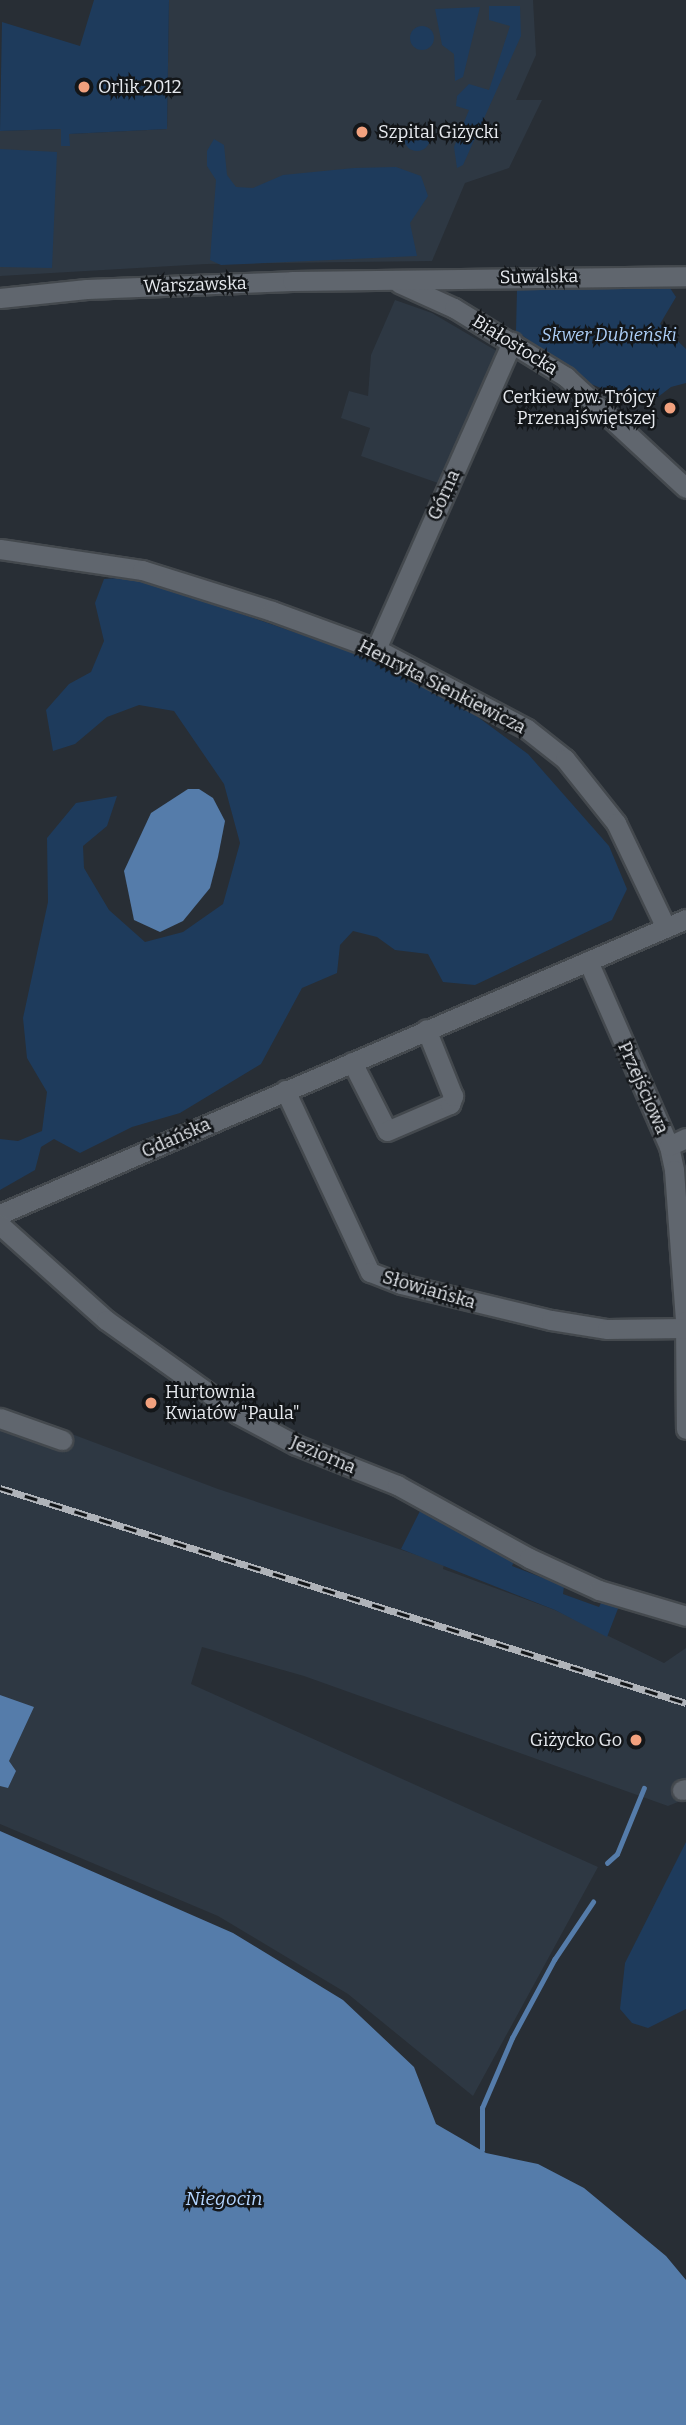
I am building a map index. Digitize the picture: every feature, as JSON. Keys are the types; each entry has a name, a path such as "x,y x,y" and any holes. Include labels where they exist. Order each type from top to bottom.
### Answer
{"street":[{"name":"Suwalska","path":"391,279 686,276"},
{"name":"Warszawska","path":"0,298 87,289 391,279"},
{"name":"Białostocka","path":"391,279 454,308 566,377 685,487"},
{"name":"Górna","path":"376,649 512,342"},
{"name":"Henryka Sienkiewicza","path":"0,549 165,576 376,649 527,729 565,759 630,846 666,928"},
{"name":"Gdańska","path":"0,1214 686,919"},
{"name":"Przejściowa","path":"588,961 677,1142 686,1429"},
{"path":"352,1062 387,1130 450,1104 453,1096 426,1029"},
{"name":"Słowiańska","path":"285,1090 370,1272 401,1284 551,1320 607,1329 684,1329"},
{"name":"Jeziorna","path":"0,1226 106,1320 238,1414 296,1445 397,1485 529,1558 587,1584 686,1616"},
{"path":"0,1418 62,1440"}],"shaded area":[{"name":"Szpital Giżycki","path":"169,0 533,0 536,55 516,100 542,100 509,168 465,183 432,261 206,264 0,276 0,131 61,129 69,146 69,134 167,129"},
{"path":"395,300 432,313 500,353 445,478 438,483 361,456 370,428 341,418 349,391 368,396 371,355"},
{"path":"0,1407 218,1489 444,1564 443,1569 555,1610 664,1663 686,1648 686,1792 683,1800 668,1806 304,1676 202,1647 191,1684 598,1867 473,2096 348,1994 218,1916 0,1824"}],"green space":[{"name":"Orlik 2012","path":"94,0 169,0 167,129 69,134 70,146 61,146 61,129 0,131 2,22 80,46"},
{"path":"489,6 520,6 521,36 463,165 457,168 454,147 469,110 456,106 457,96 469,84 489,90 510,26 489,20"},
{"path":"480,7 463,77 455,81 454,54 442,45 435,9"},
{"path":"422,26 431,29 434,38 431,47 422,50 413,47 410,38 413,29"},
{"path":"417,125 426,129 430,138 426,147 417,151 408,147 404,138 408,129"},
{"path":"214,139 224,145 227,175 236,187 253,188 283,175 354,168 396,167 421,176 428,196 410,223 417,256 221,265 210,260 216,180 207,166 207,151"},
{"path":"0,149 57,152 52,268 0,267"},
{"name":"Skwer Dubieński","path":"532,284 670,288 676,297 660,324 686,349 686,383 671,387 654,400 627,399 591,384 516,331 517,290"},
{"path":"134,577 367,657 463,706 528,754 609,846 627,889 612,920 475,985 443,982 428,954 395,950 377,937 353,931 340,945 337,973 302,988 261,1064 180,1113 132,1127 80,1153 54,1139 41,1147 35,1170 0,1190 0,1139 18,1141 42,1131 47,1092 27,1058 23,1018 48,902 47,838 76,803 117,796 107,826 83,846 84,868 109,910 145,942 183,932 223,904 240,843 224,784 174,711 139,705 107,717 75,744 53,751 46,710 69,684 91,672 104,641 95,603 104,579"},
{"path":"422,1507 516,1557 512,1566 564,1586 563,1594 599,1607 602,1601 619,1606 607,1637 555,1610 401,1549"},
{"path":"686,1842 686,2009 648,2028 632,2023 620,2009 625,1963"}],"water":[{"path":"188,789 199,789 213,798 225,821 218,857 210,888 183,921 160,932 134,920 124,871 151,813"},
{"path":"0,1695 34,1707 9,1761 16,1771 8,1788 0,1786"},
{"name":"Niegocin","path":"0,1831 233,1933 343,2000 414,2067 436,2124 486,2153 538,2164 584,2188 666,2256 686,2280 686,2425 0,2425"}],"waterway":[{"path":"607,1863 617,1854 644,1788"},
{"path":"482,2150 482,2108 512,2038 554,1960 593,1902"}],"railway":[{"path":"0,1488 686,1703"}],"place":[{"name":"Orlik 2012","path":"84,87"},
{"name":"Szpital Giżycki","path":"362,132"},
{"name":"Cerkiew pw. Trójcy Przenajświętszej","path":"670,408"},
{"name":"Hurtownia Kwiatów \"Paula\"","path":"151,1403"},
{"name":"Giżycko Go","path":"636,1740"}]}
